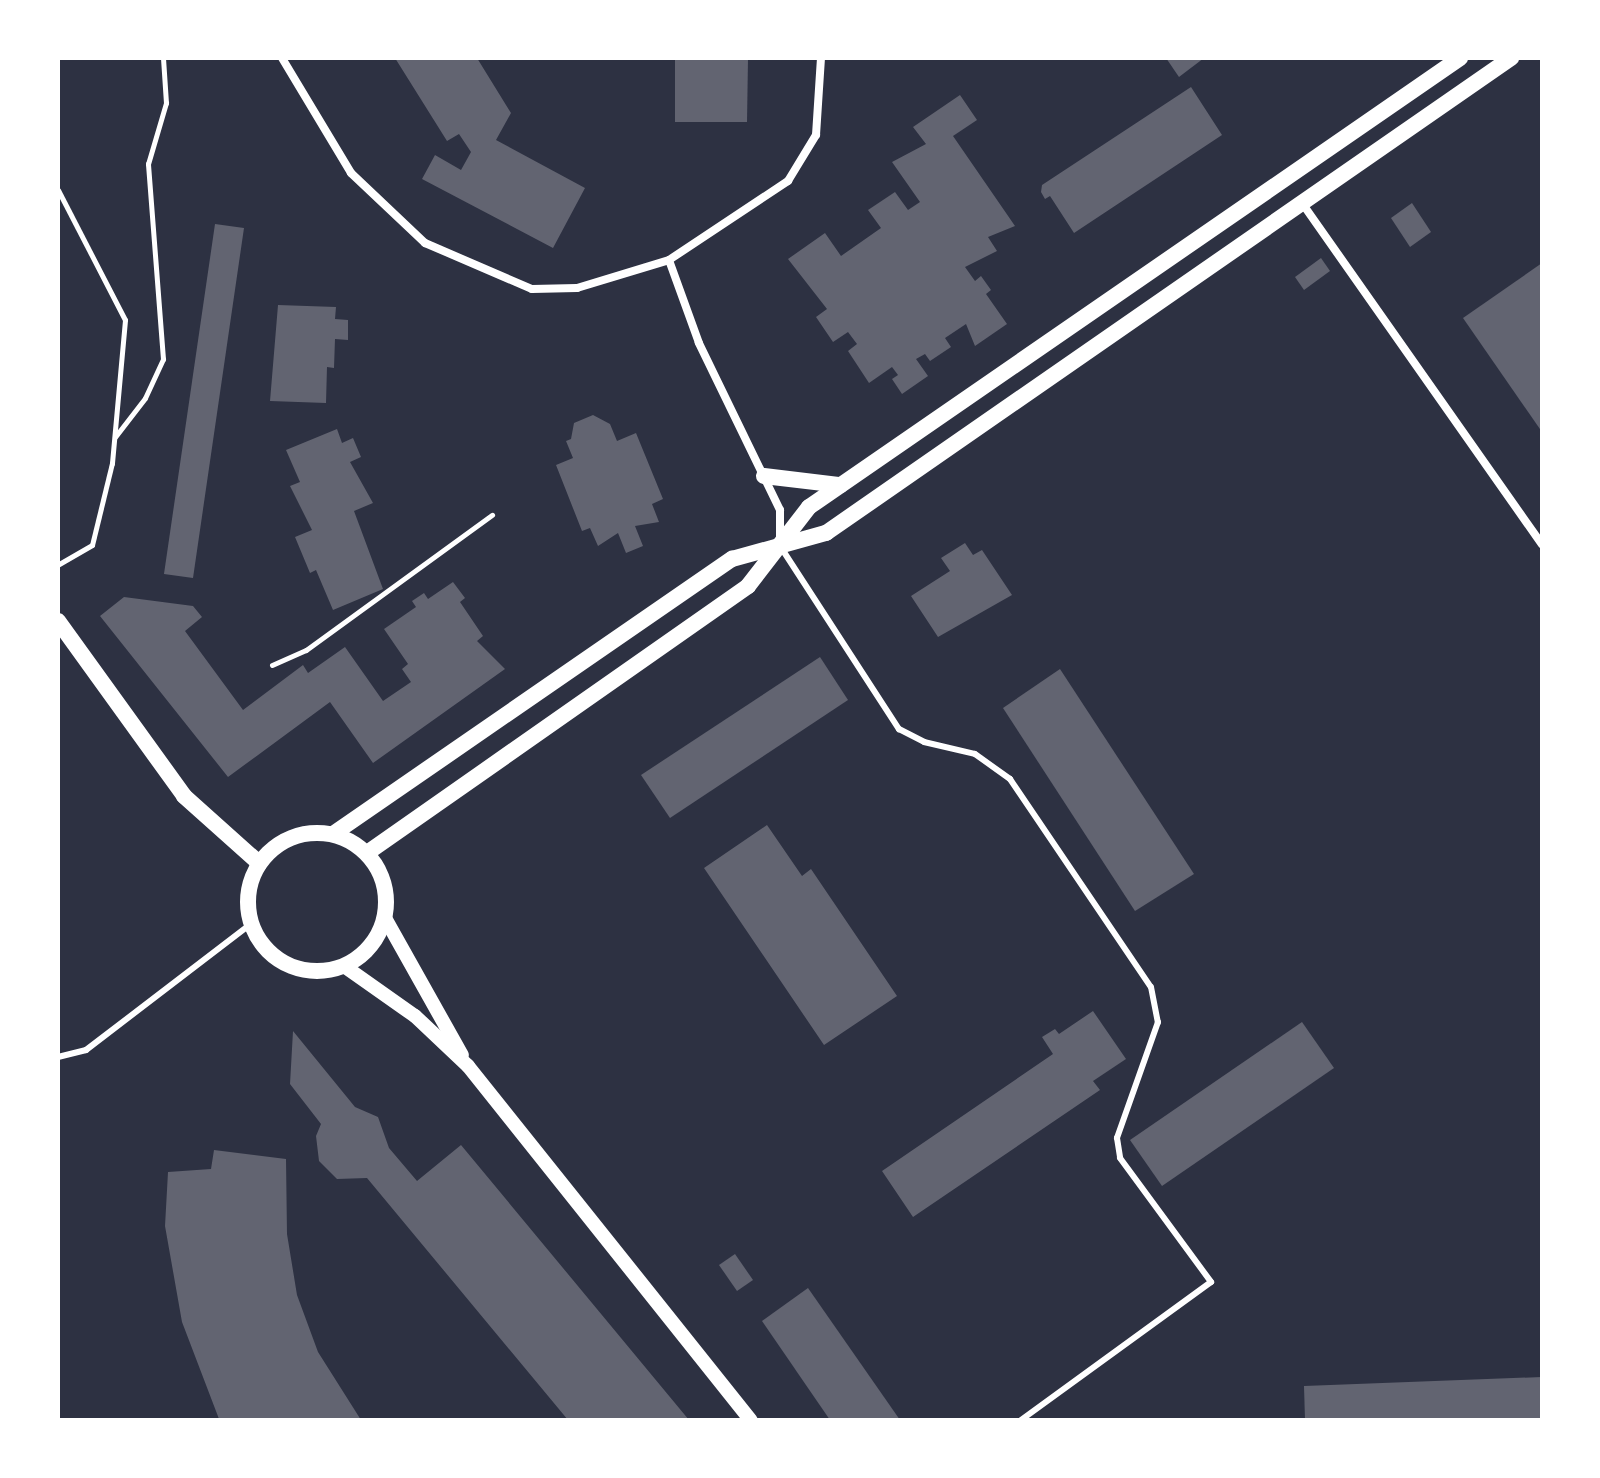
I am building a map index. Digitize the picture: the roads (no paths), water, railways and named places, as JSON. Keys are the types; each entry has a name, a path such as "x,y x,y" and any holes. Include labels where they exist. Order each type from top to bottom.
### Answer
{"main road":[{"path":"367,853 748,586 809,507 1460,58"},
{"path":"333,834 367,853 380,872 385,918 370,947 344,966 322,971 288,965 261,944 251,924 247,903 259,863 292,837 333,834 732,559 826,533 1511,58"},
{"path":"764,476 840,485"},
{"path":"58,621 184,796 259,863"}],"street":[{"path":"282,58 351,173 425,243 532,289 577,288 669,260 788,181 816,135 821,58"},
{"path":"1302,203 1542,544"},
{"path":"669,260 699,343 780,510 780,546"},
{"path":"385,918 468,1066"},
{"path":"344,966 415,1016 468,1066 751,1420"}],"lane":[{"path":"780,546 899,729 924,742 975,754 1010,779 1151,987 1158,1022 1117,1138 1120,1158 1211,1282 1021,1420"},
{"path":"58,1057 86,1050 251,924"}]}
